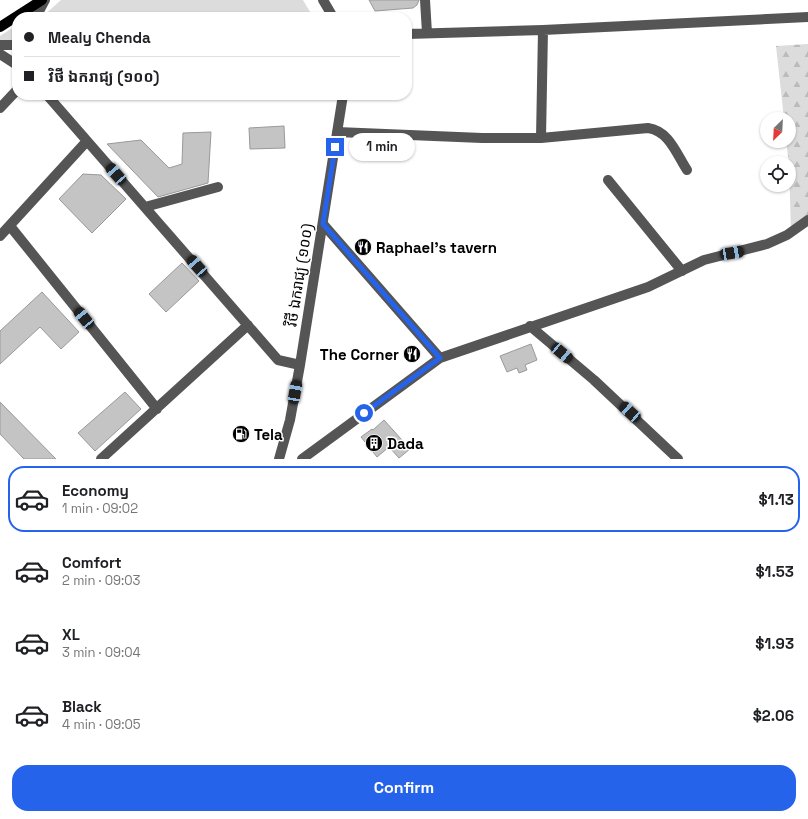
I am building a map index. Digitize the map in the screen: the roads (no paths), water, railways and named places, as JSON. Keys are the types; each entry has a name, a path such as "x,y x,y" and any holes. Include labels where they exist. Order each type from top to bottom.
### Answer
{"main road":[{"path":"23,12 43,0"},
{"path":"0,26 12,19"}],"street":[{"path":"38,12 43,0"},
{"path":"323,0 330,12"},
{"path":"425,0 427,33"},
{"path":"412,34 543,30 808,17"},
{"path":"541,138 543,30"},
{"path":"0,45 12,46"},
{"path":"0,54 12,62"},
{"path":"0,108 12,95"},
{"path":"51,100 278,360 300,365"},
{"name":"វិថី ឯករាជ្យ (១០០)","path":"279,459 290,420 300,365 342,100"},
{"path":"337,132 482,138 541,138 625,129 657,129 664,134 687,170"},
{"path":"0,236 87,141"},
{"path":"608,180 682,270"},
{"path":"146,207 218,187"},
{"path":"302,459 440,358 530,326 648,287 704,260 767,244 786,235 808,220"},
{"path":"323,224 440,358"},
{"path":"10,226 157,409"},
{"path":"102,459 248,325"},
{"path":"530,326 594,380 678,459"}],"place":[{"name":"Raphael's tavern","path":"363,247"},
{"name":"The Corner","path":"412,354"},
{"name":"Tela","path":"241,434"},
{"name":"Dada","path":"374,443"}]}
